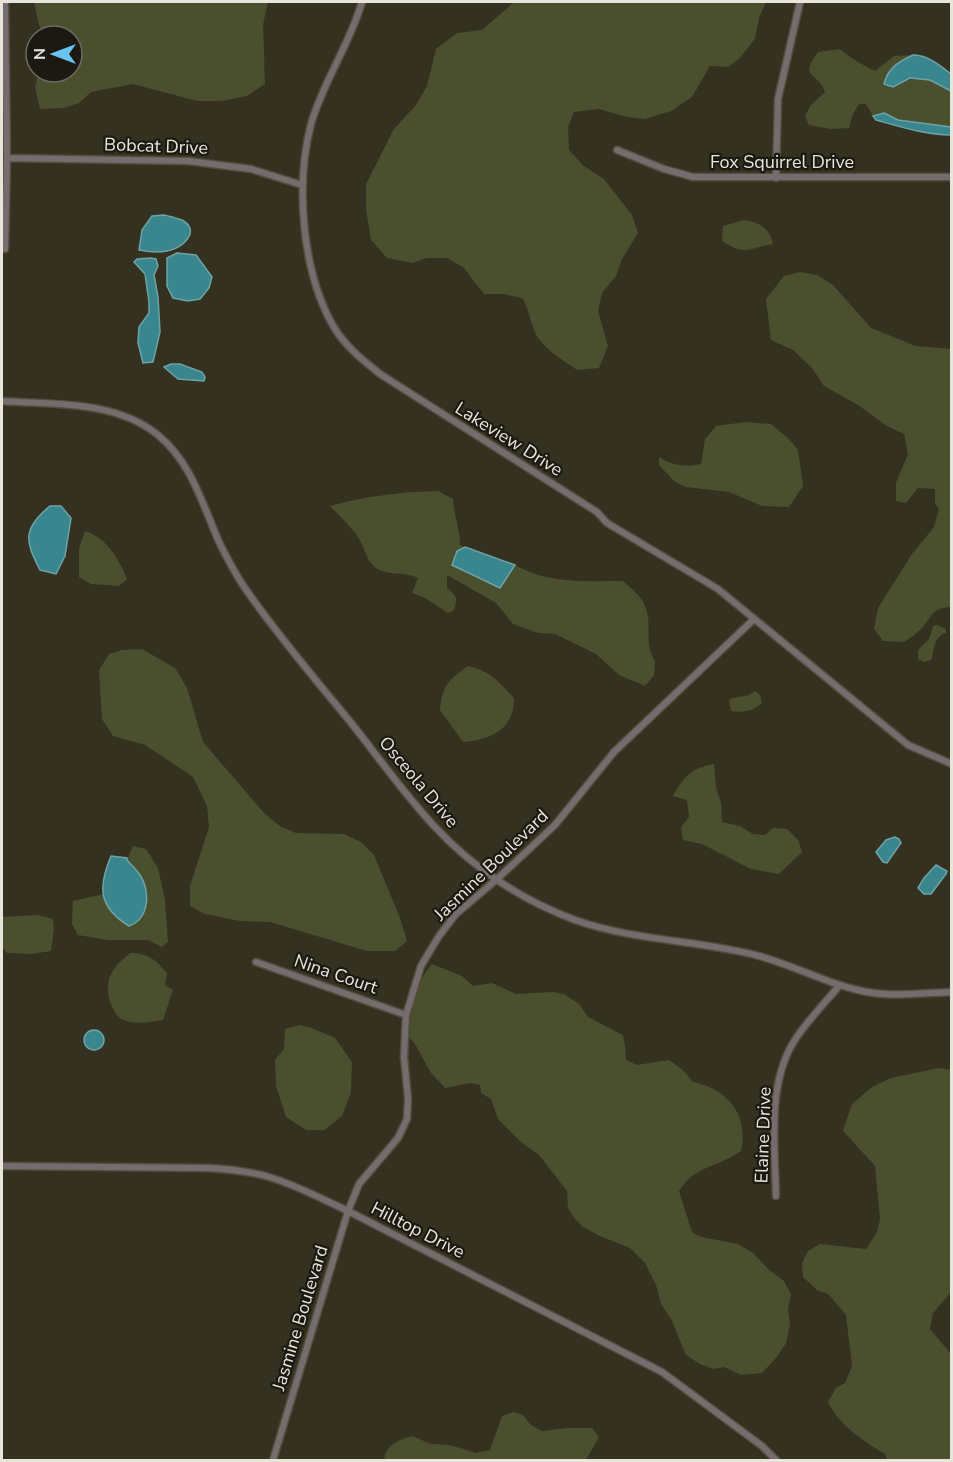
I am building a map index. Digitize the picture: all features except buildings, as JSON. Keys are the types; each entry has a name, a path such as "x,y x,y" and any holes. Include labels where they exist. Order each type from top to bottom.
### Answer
{"street":[{"path":"3,249 7,158 5,2"},
{"name":"Lakeview Drive","path":"362,2 312,124 302,185 303,222 322,302 336,330 351,350 380,374 597,512 606,523 718,589 908,745 951,764"},
{"path":"776,178 778,99 800,2"},
{"name":"Fox Squirrel Drive","path":"617,150 664,169 693,177 951,177"},
{"name":"Bobcat Drive","path":"7,158 188,161 251,169 302,185"},
{"name":"Osceola Drive","path":"2,401 91,407 114,412 142,424 159,436 178,457 194,481 221,546 245,589 281,637 435,828 496,880 539,905 576,920 613,931 757,956 805,971 839,986 880,994 951,992"},
{"name":"Jasmine Boulevard","path":"273,1461 348,1211 359,1184 398,1138 406,1119 408,1098 404,1057 406,1015 421,966 439,936 456,914 555,825 614,752 753,620"},
{"name":"Nina Court","path":"256,962 406,1015"},
{"name":"Elaine Drive","path":"776,1196 775,1093 793,1043 839,986"},
{"name":"Hilltop Drive","path":"2,1166 207,1168 267,1176 297,1187 662,1372 762,1446 776,1461"}],"green space":[{"path":"34,2 268,2 263,25 265,84 247,96 222,101 197,101 133,84 91,92 79,103 64,108 40,109 36,84 84,84 84,24 39,24"},
{"path":"514,2 766,2 759,18 755,39 739,59 728,67 710,66 692,97 671,111 645,119 627,117 599,109 574,112 568,127 569,150 584,166 604,179 632,215 638,233 622,259 616,276 602,293 598,311 608,346 599,368 577,370 547,348 534,330 522,298 504,294 484,294 463,267 447,258 427,258 412,263 387,258 371,240 366,209 366,184 394,129 416,105 427,86 436,49 457,33 482,30"},
{"path":"840,49 875,71 894,56 913,55 897,63 893,87 909,80 922,79 950,89 951,127 898,120 884,113 873,116 866,104 859,104 849,128 830,129 809,125 805,116 811,105 825,92 822,85 811,74 812,61 818,52"},
{"path":"744,220 763,227 772,238 773,244 742,250 722,241 723,226"},
{"path":"800,272 817,275 833,285 871,328 916,346 951,349 951,607 935,611 921,629 904,642 883,641 874,629 878,608 912,554 934,527 939,509 935,504 935,489 918,488 906,503 896,501 896,483 908,454 904,434 887,426 858,405 824,386 812,368 793,350 771,340 766,299 784,276"},
{"path":"746,422 771,424 798,450 803,486 789,507 762,506 729,492 686,487 674,481 659,465 659,457 679,465 701,464 705,439 716,426"},
{"path":"438,491 453,499 460,545 465,547 457,551 452,565 500,588 515,565 540,576 567,580 623,581 632,589 643,602 647,613 651,654 655,661 654,675 645,686 619,675 596,654 555,634 538,633 513,624 496,603 447,575 447,588 456,598 454,610 448,613 425,598 412,593 418,578 382,571 373,565 358,537 330,506 384,495"},
{"path":"85,531 106,544 116,557 127,579 119,586 91,584 79,577 79,548"},
{"path":"937,625 946,629 946,633 937,640 931,660 924,662 918,659 918,650 929,639 933,626"},
{"path":"142,649 175,668 187,688 203,742 265,814 281,827 296,833 344,834 361,842 374,855 407,941 395,951 367,951 270,922 240,921 205,914 190,906 190,886 209,827 207,806 193,777 145,745 113,736 102,719 99,670 109,654 122,650"},
{"path":"468,666 489,674 514,698 510,718 499,731 482,739 463,742 440,710 448,684"},
{"path":"755,691 760,695 762,703 748,711 731,711 729,699 749,695"},
{"path":"714,764 722,822 740,826 753,834 765,835 773,828 787,829 798,840 802,852 779,874 751,869 702,844 683,840 681,827 689,817 687,800 673,796 689,774 699,768"},
{"path":"133,846 146,849 158,868 165,900 168,942 162,947 148,940 108,940 78,935 72,924 73,901 103,894 110,909 139,872 127,860"},
{"path":"38,915 53,919 51,951 31,954 7,953 2,946 2,917"},
{"path":"130,953 142,954 151,958 167,973 165,985 173,990 163,1020 130,1022 120,1018 110,1002 108,987 111,974"},
{"path":"432,964 462,976 473,986 492,983 516,994 553,992 564,994 579,1004 588,1017 623,1035 626,1060 637,1065 669,1060 683,1070 693,1082 705,1085 726,1097 739,1115 743,1138 741,1151 699,1171 679,1191 692,1232 701,1237 738,1244 753,1253 769,1270 784,1281 791,1294 788,1309 790,1324 786,1343 762,1373 741,1375 724,1367 714,1369 686,1355 671,1319 661,1304 656,1285 645,1263 630,1248 600,1236 583,1227 575,1219 568,1208 567,1191 539,1155 522,1143 498,1119 491,1099 481,1093 480,1085 470,1083 445,1088 431,1073 409,1037 414,998 421,980"},
{"path":"299,1025 335,1038 352,1062 351,1092 342,1116 324,1130 306,1130 286,1117 276,1086 275,1060 284,1049 285,1029"},
{"path":"939,1068 951,1070 952,1291 933,1313 930,1329 951,1354 951,1460 887,1460 885,1454 845,1425 828,1402 836,1388 845,1383 852,1366 846,1315 828,1294 817,1290 803,1277 802,1263 808,1251 820,1244 866,1249 877,1232 880,1219 875,1166 843,1131 852,1104 872,1087 891,1078"},
{"path":"513,1412 523,1415 531,1425 542,1431 592,1428 599,1437 586,1460 384,1460 390,1447 412,1436 431,1444 450,1445 476,1453 490,1450 502,1416"}],"water":[{"path":"913,55 928,58 951,74 951,91 930,80 910,78 893,87 884,84 894,66"},
{"path":"884,113 898,120 951,127 951,135 914,130 876,120 873,116"},
{"path":"164,215 188,224 190,234 188,239 173,250 153,252 139,250 142,230 152,216"},
{"path":"177,253 196,255 212,277 209,288 200,299 188,301 173,298 167,286 167,258"},
{"path":"137,259 156,259 158,266 154,275 160,332 153,362 143,363 138,343 139,327 149,313 149,302 145,274 134,262"},
{"path":"180,364 202,372 205,377 204,381 178,379 164,367"},
{"path":"50,506 61,506 71,518 65,556 56,574 40,570 29,543 31,529 41,514"},
{"path":"465,547 515,565 500,588 452,565 457,551"},
{"path":"895,837 901,843 887,863 883,862 876,852 886,840"},
{"path":"111,856 127,858 145,885 145,909 142,916 129,926 119,919 106,904 104,877"},
{"path":"936,865 947,871 946,874 931,894 924,894 918,888"},
{"path":"94,1030 101,1033 104,1040 101,1047 94,1050 87,1047 84,1040 87,1033"}]}
